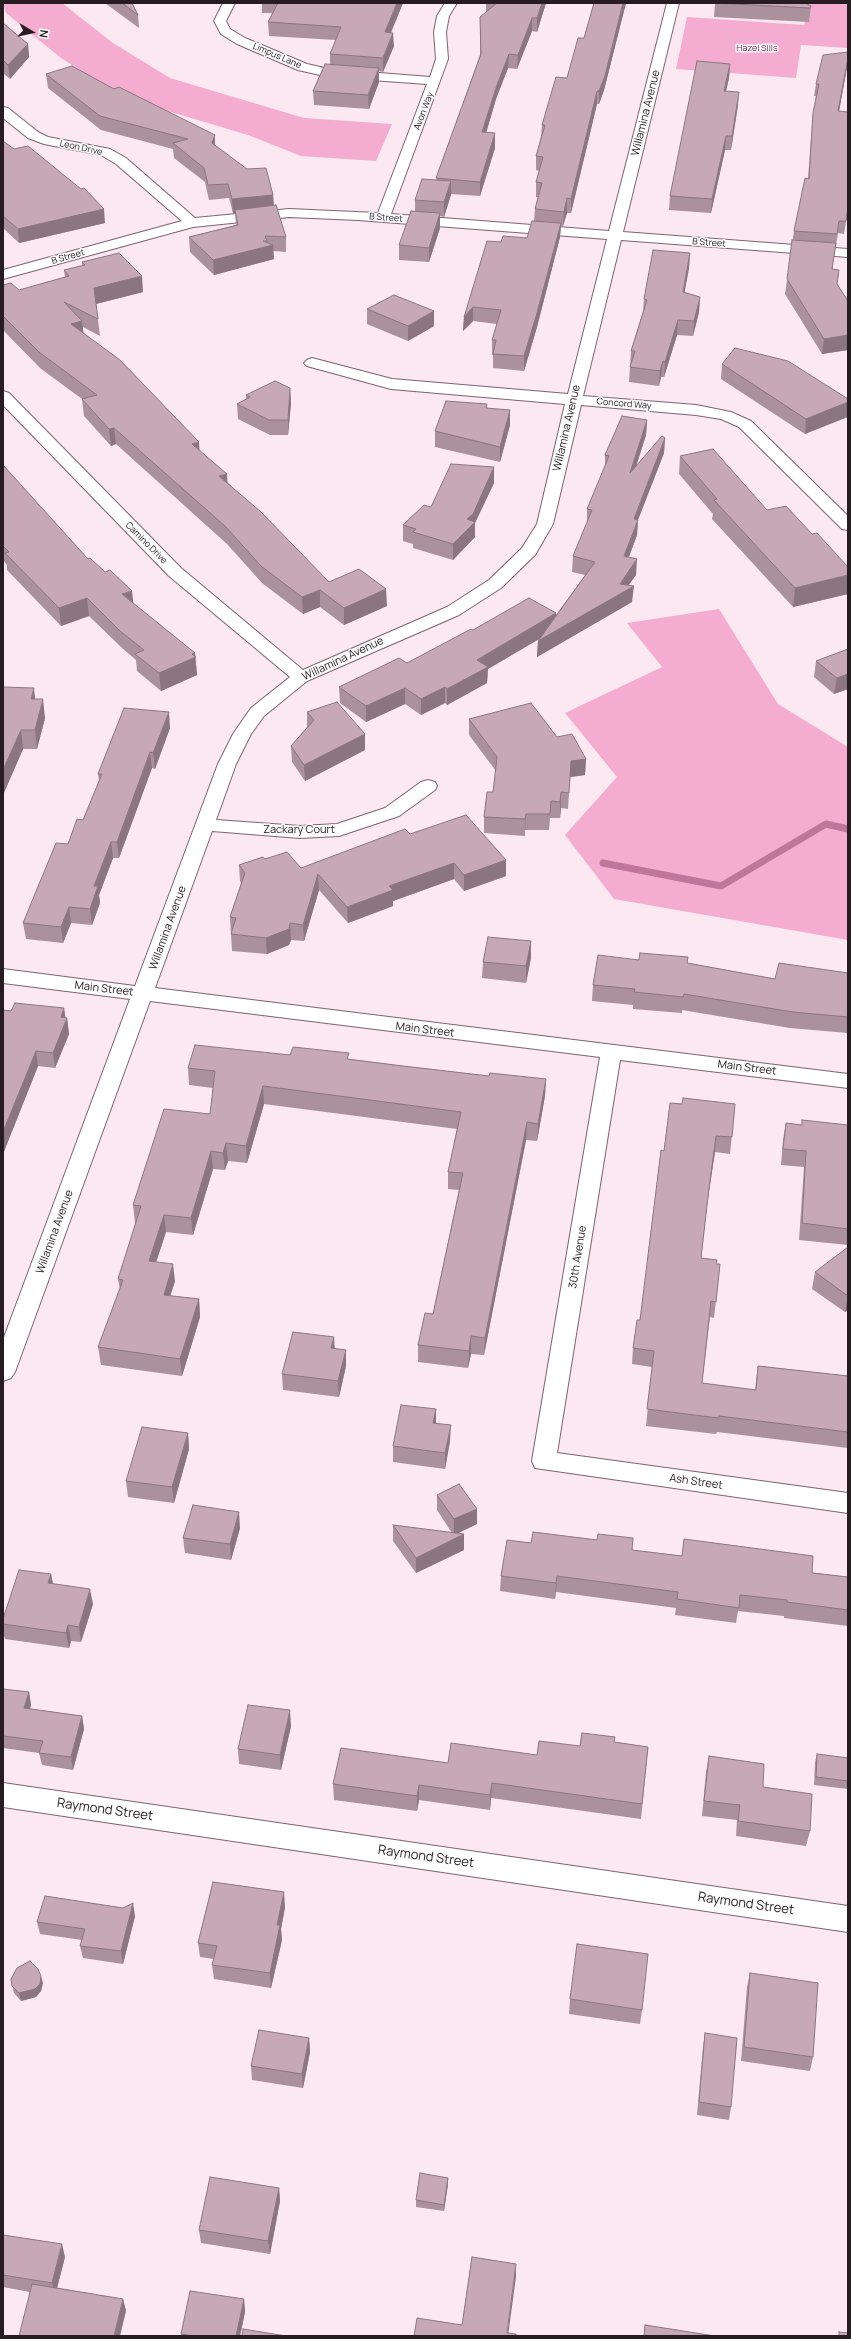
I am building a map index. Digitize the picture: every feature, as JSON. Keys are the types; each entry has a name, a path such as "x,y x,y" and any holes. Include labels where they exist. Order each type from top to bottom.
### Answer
{"street":[{"name":"Limpus Lane","path":"229,3 220,21 225,31 241,40 303,67 329,73 435,81"},
{"name":"Avon Way","path":"383,218 442,59 440,32 443,16 451,3"},
{"name":"Willamina Avenue","path":"3,1372 206,825 227,764 242,734 257,712 301,677 453,611 495,584 529,551 545,524 574,400 673,3"},
{"name":"Leon Drive","path":"3,111 33,135 44,140 105,152 121,161 192,223"},
{"name":"B Street","path":"3,275 192,223 238,217 289,213 383,218 848,253"},
{"name":"Concord Way","path":"312,363 390,384 696,410 725,415 745,424 848,525"},
{"name":"Camino Drive","path":"3,396 175,572 301,677"},
{"name":"Zackary Court","path":"206,825 300,832 338,830 392,812 428,786"},
{"name":"Main Street","path":"3,976 848,1081"},
{"name":"30th Avenue","path":"544,1461 611,1052"},
{"name":"Ash Street","path":"544,1461 848,1503"},
{"name":"Raymond Street","path":"3,1795 848,1919"}],"green space":[{"path":"3,3 62,3 113,43 170,78 304,118 392,124 376,161 301,156 248,135 124,98 61,58 6,13"},
{"name":"Hazel Sills","path":"808,3 848,3 848,48 801,45 796,78 676,69 687,17 804,25"},
{"path":"719,609 778,704 848,747 848,940 614,899 565,835 617,777 565,713 662,667 627,623"}],"building":[{"path":"122,3 132,3 138,15"},
{"path":"278,3 397,3 385,32 393,33 383,58 330,54 341,27 268,22"},
{"path":"497,3 542,3 537,18 532,18 518,55 509,54 497,85 482,132 495,133 480,182 436,178 481,54 480,17"},
{"path":"594,3 623,3 605,76 599,91 597,91 571,199 567,198 564,212 535,209 542,183 536,182 543,157 536,156 545,125 542,125 556,77 567,78 578,38 584,38"},
{"path":"715,3 805,3 811,6 810,8"},
{"path":"3,23 28,44 8,65 3,60"},
{"path":"848,52 838,111 848,112 848,207 846,221 839,221 837,234 794,231 805,178 809,179 813,113 819,84 816,84 823,55"},
{"path":"697,61 730,64 724,91 739,92 732,136 726,136 712,199 670,196"},
{"path":"325,64 379,68 368,95 313,91"},
{"path":"72,66 114,89 119,87 215,135 212,143 247,169 266,168 273,195 232,199 228,184 208,185 204,168 173,143 188,139 100,116 46,74"},
{"path":"3,141 14,149 28,146 81,189 84,188 104,209 18,229 3,216"},
{"path":"422,179 451,181 444,202 415,200"},
{"path":"276,205 286,237 265,236 267,241 263,241 273,245 213,260 189,237 238,225 235,210"},
{"path":"411,211 440,213 429,248 399,245"},
{"path":"532,221 561,223 537,313 524,356 493,354 496,340 492,340 501,310 473,307 464,317 487,241 501,242 503,236 527,238"},
{"path":"792,240 836,243 832,269 839,270 837,284 848,301 848,335 824,339 787,279"},
{"path":"653,250 690,253 683,292 700,297 694,321 678,320 665,362 663,361 660,371 630,367 635,351 631,351 647,300 644,299"},
{"path":"119,253 142,276 94,288 98,319 64,302 82,321 71,324 120,360 199,442 192,444 227,474 219,476 261,512 329,582 359,569 386,589 344,608 320,590 302,597 261,566 226,527 114,428 109,429 82,399 97,395 39,352 3,316 3,285 11,283 19,290 69,276 64,270 85,265 82,262"},
{"path":"394,295 434,311 408,326 367,309"},
{"path":"735,348 788,361 848,399 848,402 806,419 722,364"},
{"path":"275,381 290,388 288,420 269,420 237,404 250,397 246,395"},
{"path":"446,401 487,404 486,408 510,410 500,447 435,431"},
{"path":"622,416 647,420 630,473 662,436 665,438 634,519 638,520 624,556 637,559 620,584 634,586 538,641 595,562 573,556 592,510 587,509 609,456 605,455"},
{"path":"713,449 767,510 786,506 812,534 817,533 848,567 848,575 795,588 714,500 717,499 680,456"},
{"path":"451,464 494,467 473,514 467,519 475,522 453,544 413,532 416,529 403,525 424,505 431,507"},
{"path":"3,465 88,559 90,558 105,572 110,570 132,591 122,594 195,653 192,654 196,657 159,673 135,654 144,650 120,631 87,598 59,608 5,553 9,552 3,546"},
{"path":"529,598 556,613 477,660 488,667 447,689 445,687 421,699 405,688 366,706 339,687 399,658 407,663 471,629 473,630"},
{"path":"848,649 848,674 837,678 816,661"},
{"path":"3,687 34,688 31,699 43,699 35,730 21,730 3,770"},
{"path":"337,702 365,734 304,765 291,746 314,720 307,712"},
{"path":"531,703 557,737 572,734 586,759 571,761 569,793 561,792 560,802 551,801 550,814 526,814 525,819 484,817 487,792 493,792 497,757 469,719"},
{"path":"124,708 169,712 153,753 150,752 117,842 111,842 94,886 98,886 90,909 69,907 61,927 23,923 56,843 68,844 77,819 83,820 102,774 98,774"},
{"path":"466,815 506,860 464,875 454,863 389,886 393,890 347,907 318,874 303,925 290,923 289,929 266,938 231,934 236,918 230,917 245,873 239,865 263,857 265,859 287,852 301,868 405,829 410,834"},
{"path":"488,937 531,941 526,966 483,962"},
{"path":"640,953 688,957 687,963 775,979 779,963 848,973 848,1017 793,1012 684,994 683,997 634,992 635,989 593,985 598,955 639,960"},
{"path":"15,1003 64,1008 61,1017 67,1018 53,1053 36,1051 3,1132 3,1010 11,1011"},
{"path":"195,1045 290,1055 293,1047 349,1053 347,1059 489,1076 490,1073 546,1079 538,1124 527,1122 485,1338 471,1336 469,1351 418,1345 425,1313 433,1314 463,1173 448,1172 461,1112 263,1086 246,1146 226,1143 223,1153 211,1151 191,1218 164,1215 149,1261 173,1264 164,1295 199,1299 180,1359 98,1347 123,1280 118,1279 141,1206 133,1205 164,1109 210,1114 215,1071 188,1068"},
{"path":"683,1098 735,1104 732,1137 716,1136 709,1188 701,1258 717,1260 716,1264 720,1264 716,1302 711,1301 702,1383 756,1390 758,1366 848,1376 848,1432 719,1416 718,1418 647,1409 654,1351 633,1348 637,1320 640,1320 661,1150 664,1151 670,1103 682,1104"},
{"path":"802,1120 848,1125 848,1229 802,1223 806,1151 783,1149 786,1123 802,1125"},
{"path":"848,1247 848,1296 815,1272"},
{"path":"293,1332 334,1337 331,1348 346,1350 338,1381 282,1374"},
{"path":"401,1405 436,1409 433,1423 451,1425 445,1453 393,1446"},
{"path":"142,1427 188,1433 172,1487 126,1481"},
{"path":"459,1484 477,1509 454,1519 437,1495"},
{"path":"193,1505 239,1512 230,1544 183,1538"},
{"path":"393,1525 464,1534 416,1558"},
{"path":"533,1532 597,1540 598,1534 633,1538 632,1550 682,1556 684,1539 813,1556 812,1573 848,1577 848,1610 787,1602 787,1600 740,1595 739,1608 677,1599 678,1592 557,1576 556,1583 501,1576 507,1540 531,1543"},
{"path":"19,1570 51,1574 48,1583 90,1589 79,1627 68,1625 66,1633 3,1624 3,1619"},
{"path":"3,1689 29,1692 24,1708 82,1716 71,1757 39,1753 43,1741 3,1736"},
{"path":"248,1705 290,1710 280,1755 238,1749"},
{"path":"582,1733 615,1737 614,1742 648,1747 642,1804 492,1783 490,1795 419,1785 417,1796 333,1784 341,1748 448,1763 451,1743 537,1755 539,1741 580,1746"},
{"path":"817,1754 848,1758 848,1781 816,1777"},
{"path":"709,1756 764,1764 763,1787 812,1794 810,1831 738,1821 740,1805 704,1801"},
{"path":"213,1882 284,1892 277,1925 280,1925 270,1973 212,1965 217,1946 198,1943"},
{"path":"45,1896 123,1908 133,1903 121,1951 80,1946 85,1929 37,1922"},
{"path":"577,1944 648,1954 642,2010 570,1999"},
{"path":"30,1961 38,1969 41,1976 40,1984 35,1989 19,1993 12,1986 11,1979 17,1968"},
{"path":"750,1973 818,1983 813,2057 744,2047"},
{"path":"259,2030 309,2038 302,2074 251,2066"},
{"path":"705,2033 737,2038 731,2107 699,2102"},
{"path":"420,2173 448,2178 444,2205 416,2200"},
{"path":"210,2177 279,2188 268,2241 199,2230"},
{"path":"3,2235 62,2244 52,2283 3,2275"},
{"path":"472,2257 516,2264 507,2333 516,2334 516,2336 414,2336 417,2318 462,2325"},
{"path":"32,2284 123,2299 114,2336 19,2336"},
{"path":"190,2291 244,2299 236,2336 193,2336 181,2334"},
{"path":"645,2325 715,2336 644,2336"},
{"path":"243,2329 286,2336 242,2336"},
{"path":"839,2332 848,2333 848,2336 839,2336"}],"waterway":[{"path":"603,863 721,886 826,824 848,829"}]}
